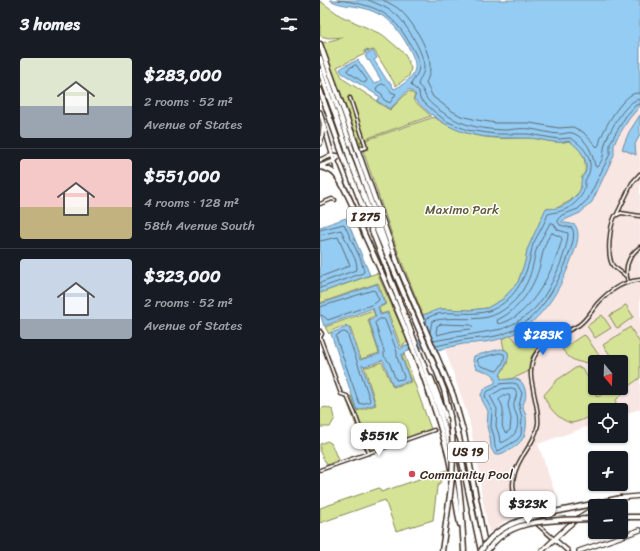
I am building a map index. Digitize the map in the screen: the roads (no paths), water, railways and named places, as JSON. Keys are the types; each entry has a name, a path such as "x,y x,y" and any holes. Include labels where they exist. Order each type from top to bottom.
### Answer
{"highway":[{"name":"US 19","path":"320,44 398,267 418,313 434,358 452,395 461,422 487,551"},
{"path":"320,58 389,252 390,261"},
{"name":"I 275","path":"320,71 350,160 376,228 413,316 434,358 444,390 450,416 454,452 453,471 442,551"},
{"name":"I 275","path":"320,90 345,162 419,361 424,365 447,435 455,466 461,503 464,551"},
{"path":"334,161 346,195"},
{"path":"320,166 335,174 410,336"},
{"path":"419,361 447,451 455,486 463,534"},
{"name":"US 19","path":"424,365 429,374 461,456 481,551"},
{"path":"481,551 489,540 504,527 521,519 621,498"},
{"path":"628,517 640,517"},
{"path":"487,551 496,540 506,532 522,524 588,519"}],"main road":[{"path":"621,498 640,496"},
{"path":"542,551 569,525 581,515 588,512"},
{"path":"579,551 640,530"}],"street":[{"path":"320,166 334,161 340,156 366,147 350,98"},
{"path":"320,112 334,161"},
{"path":"320,144 323,121"},
{"path":"320,160 333,155 340,156"},
{"path":"628,282 625,275 613,266 610,254 613,220 632,183 640,174"},
{"path":"320,204 332,199 335,200"},
{"path":"617,214 621,213 640,216"},
{"path":"625,275 629,258 640,247"},
{"path":"568,551 522,510 516,500 513,490 513,477 534,437 538,422 531,377 532,362 540,348 545,343 584,322 598,302 608,293 628,282 640,280"},
{"path":"320,331 322,334 320,337 341,394 347,396 370,453"},
{"path":"320,470 434,430"}],"water":[{"path":"330,0 640,0 640,106 629,119 617,138 614,145 614,155 592,202 580,213 562,221 575,225 578,237 576,247 566,272 554,296 537,317 527,326 516,333 503,338 444,349 430,350 420,346 409,349 401,355 410,381 393,386 383,360 366,366 362,365 375,404 357,410 331,333 347,327 349,328 360,360 380,354 369,320 376,317 373,308 324,326 320,314 320,304 377,284 385,304 378,307 380,315 387,313 400,349 404,347 404,345 408,346 419,342 423,315 440,309 471,310 487,308 503,299 518,282 525,262 527,250 546,208 551,209 561,207 566,205 574,198 581,188 581,180 585,173 586,164 583,155 569,141 553,142 532,138 479,136 457,130 427,111 414,99 416,95 409,89 390,109 377,101 380,97 342,73 340,69 358,60 374,84 381,80 365,56 367,55 365,51 367,50 369,53 373,51 377,58 374,60 394,89 401,86 412,75 415,68 413,56 405,41 395,27 386,18 366,9"},
{"path":"640,115 640,135 635,144 636,155 622,149 629,132"},
{"path":"346,218 370,275 320,293 320,227"},
{"path":"500,349 508,352 509,356 500,375 501,379 517,379 521,382 525,389 526,395 523,406 526,416 526,431 518,444 506,452 495,455 491,448 487,427 488,411 482,400 481,394 486,387 495,383 495,379 489,372 476,368 473,361 474,356"}],"place":[{"name":"Community Pool","path":"412,474"}],"park label":[{"name":"Maximo Park","path":"462,209"}]}
